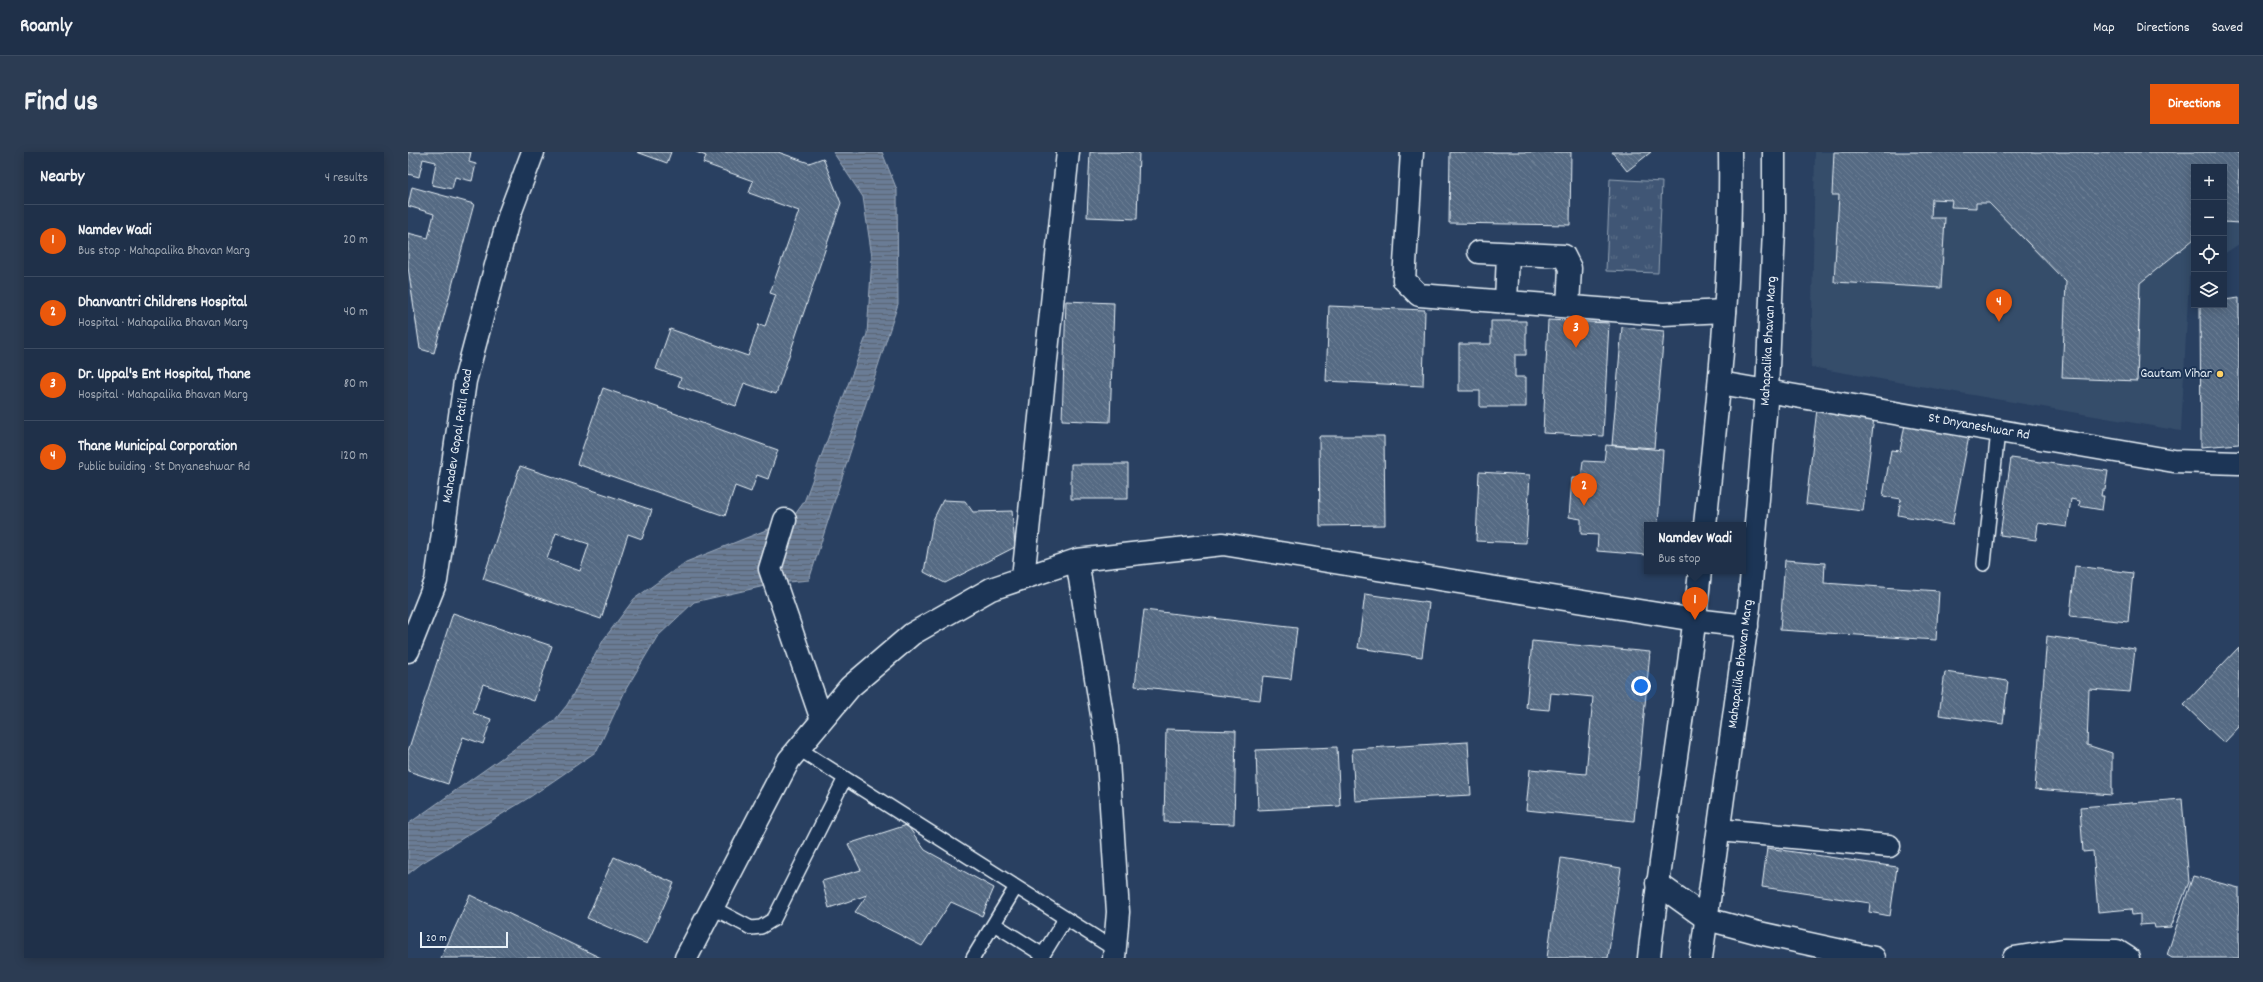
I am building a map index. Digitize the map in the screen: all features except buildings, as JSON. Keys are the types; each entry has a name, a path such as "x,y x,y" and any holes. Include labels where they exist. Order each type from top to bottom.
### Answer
{"street":[{"name":"Mahadev Gopal Patil Road","path":"408,651 436,581 465,381 510,213 532,152"},
{"path":"1023,578 1068,152"},
{"path":"1412,152 1404,280 1419,295 1663,314 1725,311"},
{"path":"1705,522 1720,383 1731,223 1730,152"},
{"name":"Mahapalika Bhavan Marg","path":"1701,958 1747,626 1767,390 1774,230 1774,152"},
{"path":"1479,252 1564,256 1570,268 1568,306"},
{"path":"1506,302 1508,254"},
{"name":"St Dnyaneshwar Rd","path":"1720,383 2174,462 2239,463"},
{"path":"785,520 770,570 822,720"},
{"path":"686,958 789,760 850,687 912,634 991,589 1077,560 1223,544 1695,620 1747,626"},
{"path":"1077,560 1107,746 1118,912 1114,954"},
{"path":"1648,958 1657,883 1695,620 1700,574"},
{"path":"1719,830 1889,846"},
{"path":"1657,883 1707,919 1759,933 1874,958"},
{"path":"2014,958 2063,950 2117,951 2128,958"}],"lane":[{"path":"1984,564 1998,431"},
{"path":"799,749 1016,887 1065,919 1114,954"},
{"path":"713,908 751,928 761,927 774,919 845,778"},
{"path":"973,958 1016,887"},
{"path":"994,924 1042,957 1065,919"}],"shaded area":[{"path":"833,152 882,152 897,190 898,304 809,580 778,583 694,602 657,637 626,689 597,751 530,797 422,863 408,874 408,824 554,721 567,705 604,639 634,599 686,562 791,520 804,502 867,334 872,257 863,197"},
{"path":"1815,152 2239,152 2239,244 2227,252 2227,164 2191,164 2191,276 2189,277 2181,431 1811,367"}],"green space":[{"path":"1610,179 1662,182 1658,273 1606,271"}],"place":[{"name":"Thane Municipal Corporation","path":"1999,322"},
{"name":"Dr. Uppal's Ent Hospital, Thane","path":"1576,348"},
{"name":"Gautam Vihar","path":"2220,374"},
{"name":"Dhanvantri Childrens Hospital","path":"1584,506"},
{"name":"Namdev Wadi","path":"1695,620"}]}
